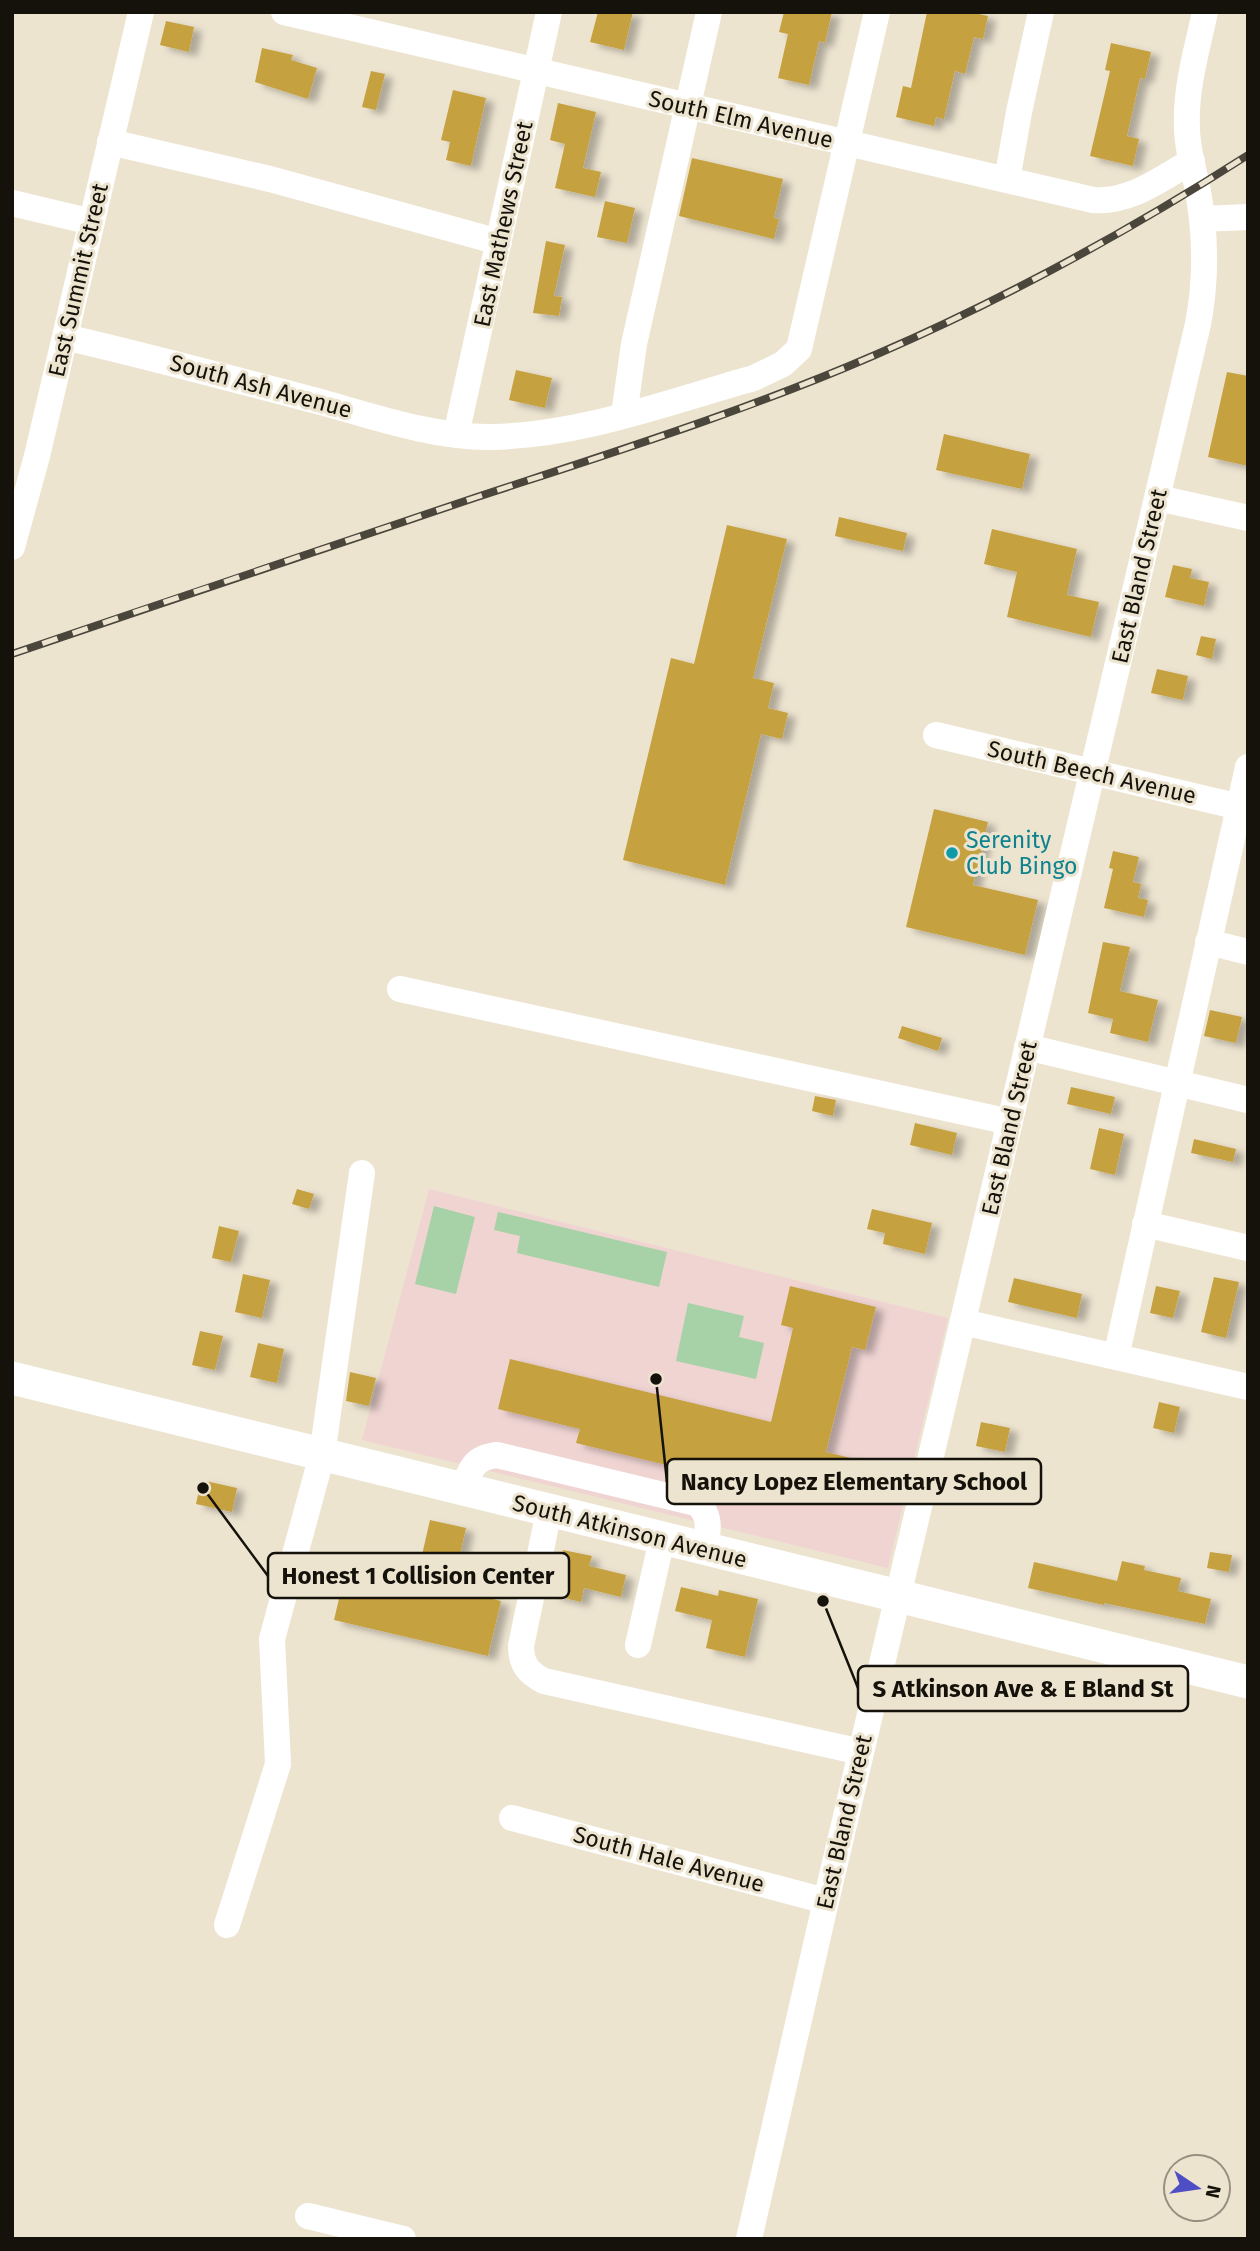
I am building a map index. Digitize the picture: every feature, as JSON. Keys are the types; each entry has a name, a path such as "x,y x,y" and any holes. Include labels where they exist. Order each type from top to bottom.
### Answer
{"main road":[{"name":"South Atkinson Avenue","path":"12,1378 1248,1682"}],"street":[{"name":"East Summit Street","path":"12,547 25,458 65,337 141,12"},
{"name":"South Elm Avenue","path":"284,12 1093,200 1118,200 1192,161"},
{"name":"East Mathews Street","path":"456,435 549,12"},
{"path":"624,415 634,344 709,12"},
{"path":"847,143 877,12"},
{"path":"1007,180 1018,112 1041,12"},
{"name":"East Bland Street","path":"749,2239 897,1597 1203,299 1206,271 1202,219 1187,139 1187,105 1205,12"},
{"path":"110,142 270,179 499,242"},
{"name":"South Ash Avenue","path":"65,337 456,435 536,435 624,415 754,378 783,364 799,349 847,143"},
{"path":"12,203 92,222"},
{"path":"1202,219 1248,217"},
{"path":"1158,498 1248,519"},
{"name":"South Beech Avenue","path":"936,735 1243,808"},
{"path":"1116,1357 1208,942 1243,808 1248,767"},
{"path":"1208,942 1248,952"},
{"path":"400,989 1010,1122"},
{"path":"1027,1047 1248,1100"},
{"path":"227,1926 278,1764 272,1639 322,1455 362,1173"},
{"path":"1145,1224 1248,1248"},
{"path":"963,1322 1248,1387"},
{"path":"464,1490 471,1468 478,1460 498,1455 696,1503 706,1514 708,1532 705,1549"},
{"path":"549,1511 521,1646 521,1660 532,1675 544,1681 861,1752"},
{"path":"638,1645 662,1539"},
{"name":"South Hale Avenue","path":"512,1818 826,1901"},
{"path":"308,2216 404,2239"}],"shaded area":[{"path":"429,1189 948,1318 888,1568 362,1440"}],"green space":[{"path":"434,1206 475,1217 456,1294 415,1284"},
{"path":"498,1212 667,1252 659,1287 517,1253 520,1236 494,1230"},
{"path":"688,1303 744,1316 739,1337 764,1343 756,1379 676,1361"}],"building":[{"path":"598,12 633,12 624,50 590,42"},
{"path":"784,12 832,12 825,43 819,41 809,85 778,78 788,34 779,32"},
{"path":"927,12 970,12 988,16 983,39 974,37 965,74 955,71 944,119 936,117 934,126 896,117 903,86 911,88"},
{"path":"166,21 194,27 189,52 160,45"},
{"path":"1111,43 1151,52 1145,79 1140,78 1127,136 1139,139 1133,166 1090,156 1110,71 1105,70"},
{"path":"262,48 293,55 291,60 317,68 308,99 255,82"},
{"path":"371,71 385,74 376,110 362,107"},
{"path":"453,90 486,98 471,166 446,160 450,142 441,140"},
{"path":"558,103 596,112 583,168 601,172 595,197 555,188 565,144 550,140"},
{"path":"692,158 783,179 774,218 779,219 774,239 679,216"},
{"path":"605,201 635,208 627,243 597,237"},
{"path":"546,241 565,245 554,296 562,297 559,316 533,313"},
{"path":"516,370 552,378 545,408 509,400"},
{"path":"1227,372 1248,376 1248,466 1208,457"},
{"path":"944,434 1030,454 1022,489 936,470"},
{"path":"839,517 907,533 903,551 835,536"},
{"path":"727,525 787,539 753,678 774,683 768,708 788,713 782,739 761,734 725,885 623,860 671,658 694,664"},
{"path":"992,529 1077,549 1067,595 1099,602 1091,637 1007,617 1017,572 984,564"},
{"path":"1173,565 1192,569 1190,578 1209,582 1204,606 1165,597"},
{"path":"1201,636 1216,639 1212,659 1196,655"},
{"path":"1157,669 1188,676 1183,700 1151,693"},
{"name":"Serenity Club Bingo","path":"934,809 988,822 973,885 1038,900 1025,955 906,927"},
{"path":"1113,851 1139,857 1133,882 1141,884 1138,898 1148,900 1144,917 1104,908 1113,869 1109,868"},
{"path":"1103,942 1130,947 1120,991 1158,1000 1148,1042 1110,1033 1113,1019 1088,1013"},
{"path":"1210,1010 1242,1017 1236,1043 1204,1036"},
{"path":"902,1026 942,1038 938,1051 898,1038"},
{"path":"1071,1087 1115,1097 1111,1114 1067,1104"},
{"path":"815,1096 836,1100 833,1116 812,1111"},
{"path":"915,1123 957,1133 952,1155 910,1145"},
{"path":"1099,1128 1124,1134 1115,1175 1090,1169"},
{"path":"1194,1139 1236,1149 1233,1162 1191,1153"},
{"path":"297,1189 314,1194 309,1209 292,1204"},
{"path":"872,1209 932,1223 925,1254 883,1244 885,1233 867,1229"},
{"path":"219,1226 239,1231 231,1262 212,1258"},
{"path":"243,1274 270,1280 262,1318 235,1312"},
{"path":"1214,1277 1239,1282 1226,1338 1201,1332"},
{"path":"1014,1278 1082,1294 1077,1318 1008,1302"},
{"path":"790,1286 876,1307 865,1350 852,1347 826,1452 859,1460 853,1488 790,1473 785,1494 576,1443 580,1429 498,1409 510,1359 771,1422 793,1328 781,1325"},
{"path":"1156,1286 1180,1291 1173,1318 1150,1313"},
{"path":"200,1331 223,1336 215,1370 192,1365"},
{"path":"258,1343 284,1349 277,1383 250,1377"},
{"path":"350,1372 376,1378 369,1406 346,1401"},
{"path":"1159,1402 1180,1407 1174,1433 1153,1428"},
{"path":"981,1422 1010,1428 1005,1452 976,1446"},
{"path":"201,1480 237,1488 232,1512 196,1504"},
{"path":"430,1520 466,1528 452,1589 501,1601 488,1656 334,1620 347,1565 416,1581"},
{"path":"563,1550 592,1556 589,1566 626,1575 621,1597 584,1588 581,1602 552,1595"},
{"path":"1210,1552 1232,1555 1229,1572 1207,1568"},
{"path":"1122,1561 1145,1566 1144,1570 1181,1578 1178,1591 1211,1599 1205,1624 1028,1588 1034,1562 1117,1581"},
{"path":"681,1587 718,1596 719,1590 758,1599 745,1657 706,1648 712,1620 675,1611"}],"railway":[{"path":"12,654 777,395 875,355 1019,287 1112,237 1248,155"}],"place":[{"name":"Serenity Club Bingo","path":"952,853"},
{"name":"Nancy Lopez Elementary School","path":"656,1379"},
{"name":"Honest 1 Collision Center","path":"203,1488"},
{"name":"S Atkinson Ave & E Bland St","path":"823,1601"}]}
